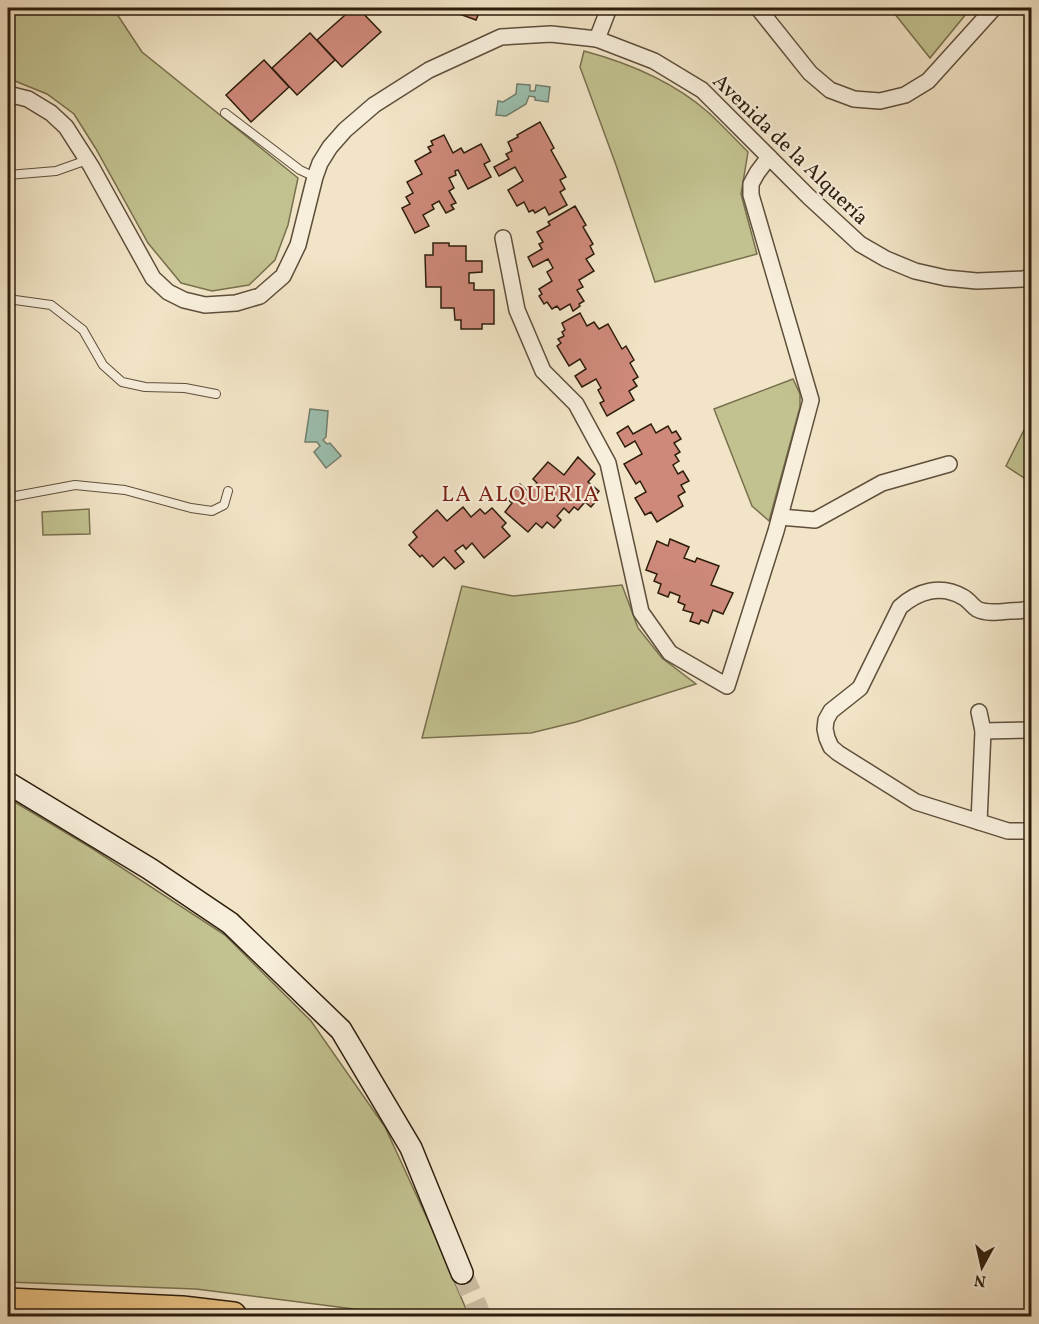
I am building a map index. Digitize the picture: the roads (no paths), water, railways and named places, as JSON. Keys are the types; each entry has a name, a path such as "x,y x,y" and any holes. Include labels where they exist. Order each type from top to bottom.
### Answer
{"highway":[{"path":"8,1302 182,1310 233,1317"}],"main road":[{"path":"8,783 150,869 230,923 341,1030 411,1148 462,1273"}],"street":[{"path":"597,39 609,8"},
{"path":"758,8 810,73 830,90 854,99 880,101 905,95 928,81 994,8"},
{"name":"Avenida de la Alquería","path":"8,94 28,99 51,113 66,127 153,278 168,292 184,300 205,305 236,303 260,296 283,276 298,245 320,163 345,130 374,105 429,70 501,38 551,34 597,39 654,61 702,90 809,197 860,244 886,259 915,271 946,278 977,281 1023,279 1032,276"},
{"path":"503,238 517,310 543,371 576,404 608,463 640,612 670,653 728,686 780,517 811,400 751,195 751,184 769,158"},
{"path":"780,517 815,519 882,483 949,464"},
{"path":"1032,607 1013,611 986,612 952,592 937,590 922,592 909,599 900,608 860,688 831,711 826,720 825,729 826,738 838,753 916,802 1008,831 1032,831"},
{"path":"979,712 983,732 979,822"},
{"path":"983,732 1032,730"}],"lane":[{"path":"225,113 300,170 315,177"},
{"path":"8,175 56,171 87,160"},
{"path":"8,299 51,305 83,330 103,365 122,382 145,387 185,388 216,394"},
{"path":"8,499 75,485 125,490 191,508 213,511 224,505 228,491"}],"tunnel":[{"path":"462,1273 481,1316"}],"district":[{"name":"LA ALQUERIA","path":"521,493"}]}
